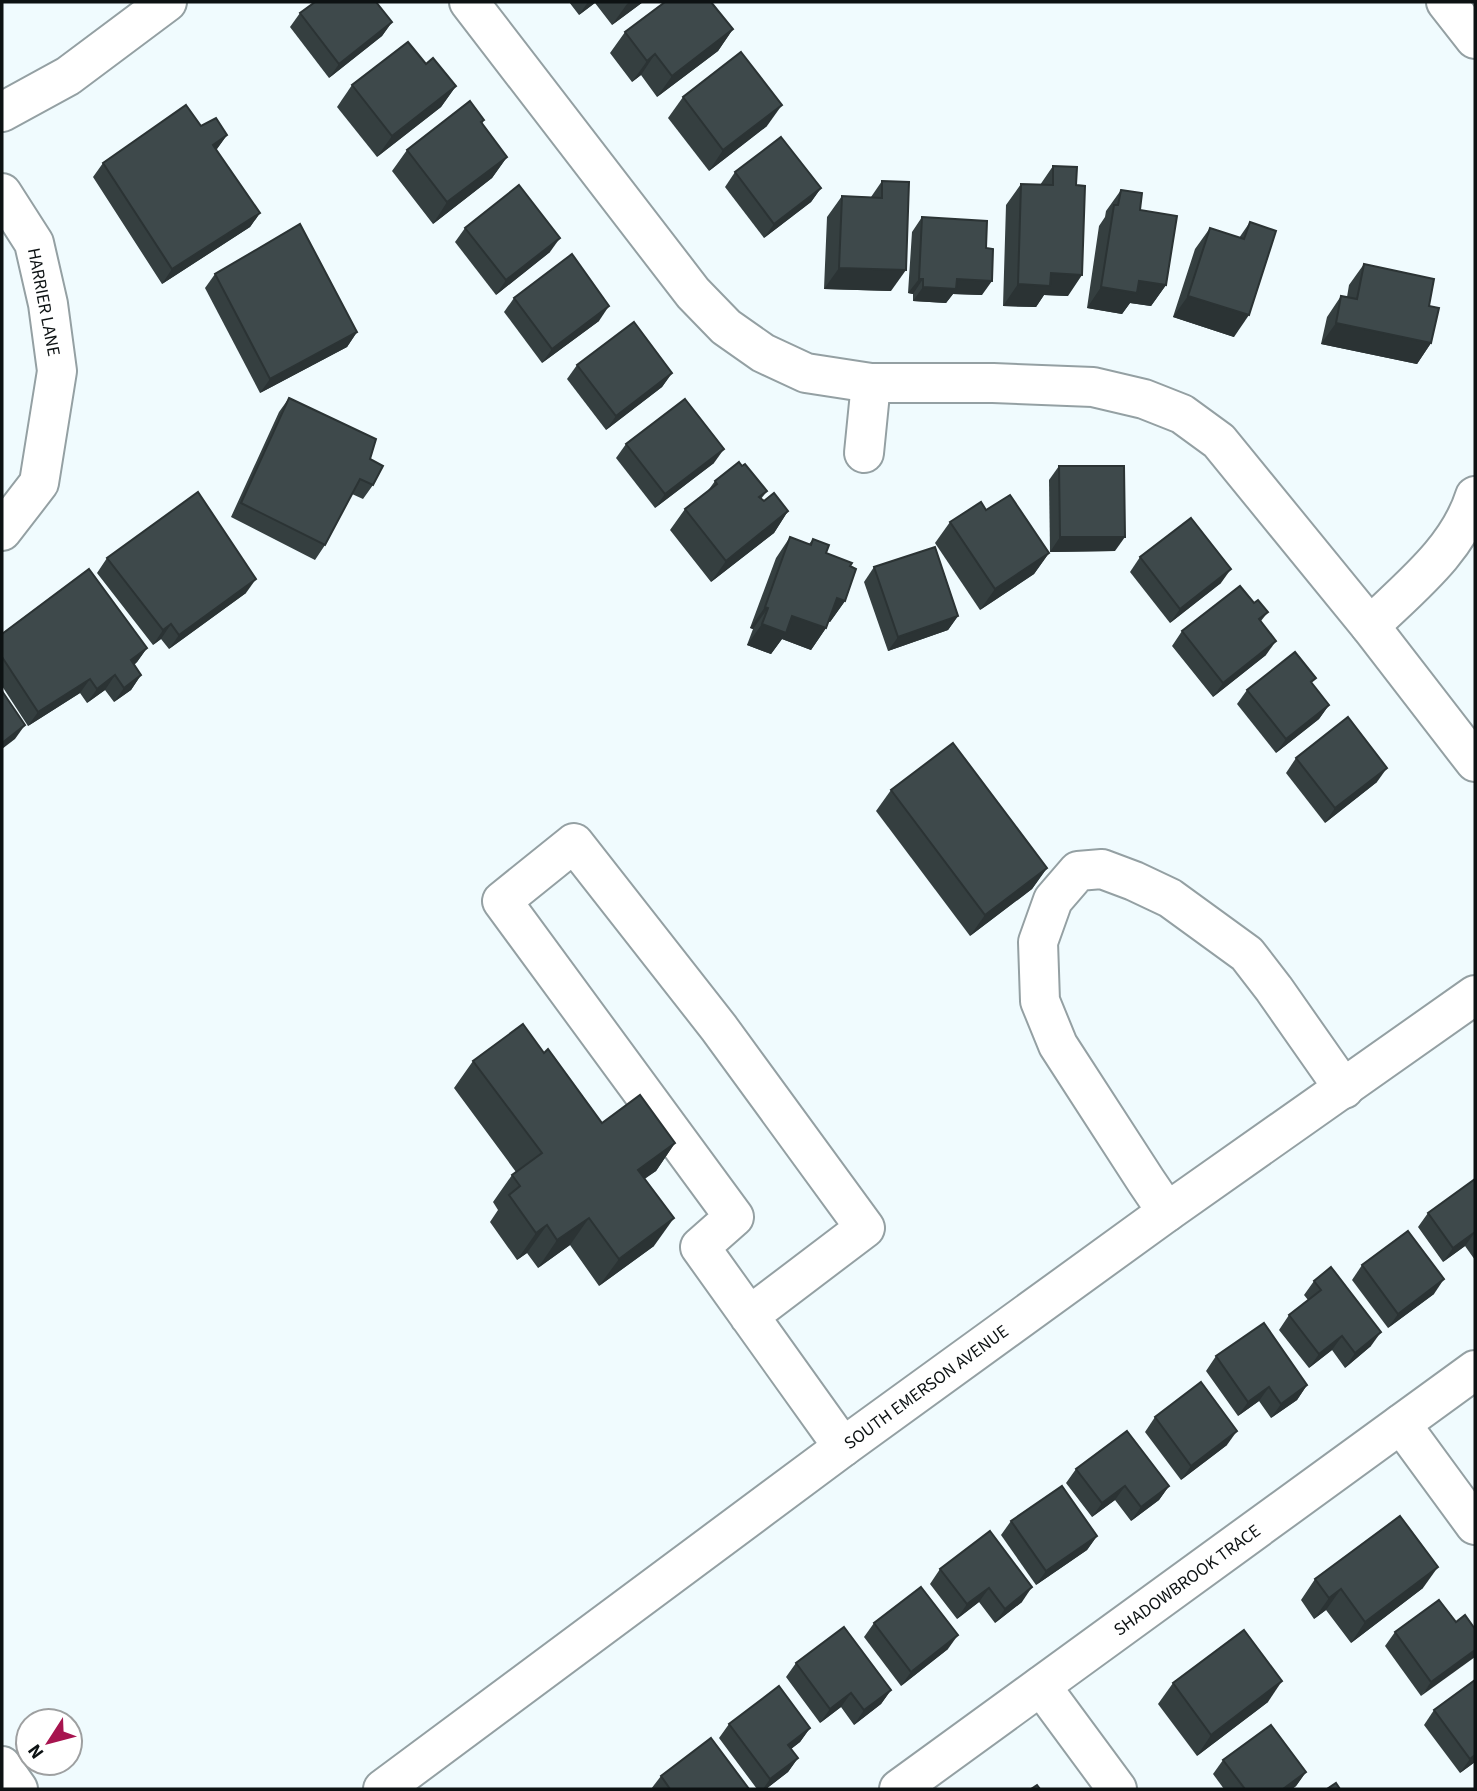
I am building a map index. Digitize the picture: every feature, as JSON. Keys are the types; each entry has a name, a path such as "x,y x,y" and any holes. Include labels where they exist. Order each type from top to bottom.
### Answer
{"street":[{"path":"2,112 68,76 167,2"},
{"path":"469,2 693,293 726,327 763,353 806,373 871,383 993,383 1093,387 1144,399 1181,414 1219,441 1370,626 1475,762"},
{"path":"1446,2 1475,39"},
{"name":"HARRIER LANE","path":"2,193 34,243 48,304 57,371 39,483 2,531"},
{"path":"864,453 871,383"},
{"path":"1370,626 1438,560 1469,515 1475,496"},
{"path":"749,1316 865,1228 719,1028 574,843 502,901 734,1217 700,1247 749,1316 843,1447"},
{"path":"1167,1212 1058,1045 1041,1001 1038,942 1053,900 1078,871 1102,869 1170,898 1247,954 1344,1088"},
{"name":"SOUTH EMERSON AVENUE","path":"383,1789 843,1447 1167,1212 1475,995"},
{"name":"SHADOWBROOK TRACE","path":"899,1789 1475,1370"},
{"path":"1401,1424 1475,1525"},
{"path":"1041,1686 1117,1789"},
{"path":"2,1766 18,1789"}],"building":[{"path":"315,2 376,2 392,22 339,64 300,13"},
{"path":"665,2 711,2 733,29 672,76 655,54 647,61 625,32"},
{"path":"408,42 426,64 433,58 456,86 392,136 352,85"},
{"path":"741,52 782,105 723,150 683,97"},
{"path":"470,101 484,120 481,122 507,157 447,202 407,150"},
{"path":"186,105 201,126 216,118 227,135 213,145 260,213 172,269 103,163"},
{"path":"781,137 821,188 774,224 735,172"},
{"path":"1053,166 1077,167 1076,185 1085,186 1082,275 1051,273 1050,286 1018,284 1021,184 1053,185"},
{"path":"882,181 909,182 906,270 839,268 842,196 882,198"},
{"path":"519,185 560,238 506,280 465,228"},
{"path":"1121,190 1142,193 1140,210 1177,216 1166,285 1139,281 1137,293 1101,287 1114,205 1118,205"},
{"path":"922,217 987,221 986,248 993,249 992,281 957,279 956,289 923,287 923,279 919,279"},
{"path":"1250,222 1276,231 1249,315 1188,296 1210,228 1244,239"},
{"path":"300,224 357,332 270,379 215,274"},
{"path":"572,254 609,306 552,349 514,298"},
{"path":"1364,264 1434,279 1429,306 1439,308 1431,343 1336,323 1341,296 1357,299"},
{"path":"634,322 672,373 616,416 577,365"},
{"path":"289,398 376,439 370,459 383,466 373,485 360,479 325,545 241,503"},
{"path":"685,399 724,449 665,494 626,444"},
{"path":"739,462 742,466 745,464 767,491 759,497 764,501 774,493 788,511 726,561 685,509 717,484 715,481"},
{"path":"1059,466 1124,466 1125,537 1060,537"},
{"path":"198,492 256,579 179,635 171,624 163,630 107,558"},
{"path":"1010,495 1049,553 995,589 950,522 981,502 986,510"},
{"path":"1191,518 1231,569 1180,609 1140,557"},
{"path":"790,537 811,545 813,539 829,545 826,553 852,563 850,566 856,569 845,601 837,598 826,628 792,616 786,633 762,624 768,608 765,607"},
{"path":"935,547 958,616 898,637 874,567"},
{"path":"89,569 147,648 131,660 141,675 124,688 115,675 97,689 90,679 38,712 2,657 2,634"},
{"path":"1240,586 1254,603 1258,600 1268,612 1259,619 1276,641 1223,683 1182,631"},
{"path":"1295,652 1316,678 1311,682 1329,705 1286,739 1247,690"},
{"path":"2,691 25,725 2,743"},
{"path":"1348,717 1387,768 1335,808 1296,758"},
{"path":"953,743 1047,868 985,915 891,790"},
{"path":"523,1024 544,1053 548,1049 602,1123 640,1095 675,1143 638,1170 674,1218 619,1259 589,1218 557,1240 547,1225 536,1233 509,1195 520,1186 512,1175 542,1153 473,1061"},
{"path":"1475,1179 1475,1232 1453,1248 1428,1213"},
{"path":"1408,1231 1444,1279 1398,1314 1362,1265"},
{"path":"1331,1267 1381,1332 1355,1353 1342,1336 1319,1354 1289,1315 1321,1290 1314,1281"},
{"path":"1264,1323 1307,1385 1281,1404 1269,1387 1248,1402 1216,1356"},
{"path":"1201,1382 1237,1431 1191,1466 1155,1417"},
{"path":"1127,1431 1169,1486 1141,1507 1125,1486 1102,1503 1076,1469"},
{"path":"1062,1486 1097,1536 1046,1571 1011,1521"},
{"path":"1400,1516 1438,1567 1365,1622 1341,1589 1329,1598 1315,1579"},
{"path":"990,1531 1032,1587 1005,1609 989,1588 967,1604 940,1569"},
{"path":"921,1587 958,1635 911,1672 874,1623"},
{"path":"1439,1600 1456,1622 1465,1615 1475,1629 1475,1650 1431,1682 1395,1632"},
{"path":"844,1627 891,1690 864,1710 851,1693 830,1709 796,1663"},
{"path":"1244,1630 1282,1681 1211,1735 1173,1683"},
{"path":"1475,1680 1475,1755 1470,1759 1434,1710"},
{"path":"779,1686 810,1728 788,1745 798,1758 770,1779 729,1724"},
{"path":"1271,1725 1306,1772 1283,1789 1245,1789 1223,1760"},
{"path":"711,1738 749,1789 670,1789 661,1776"},
{"path":"1336,1783 1340,1789 1327,1789"}]}
